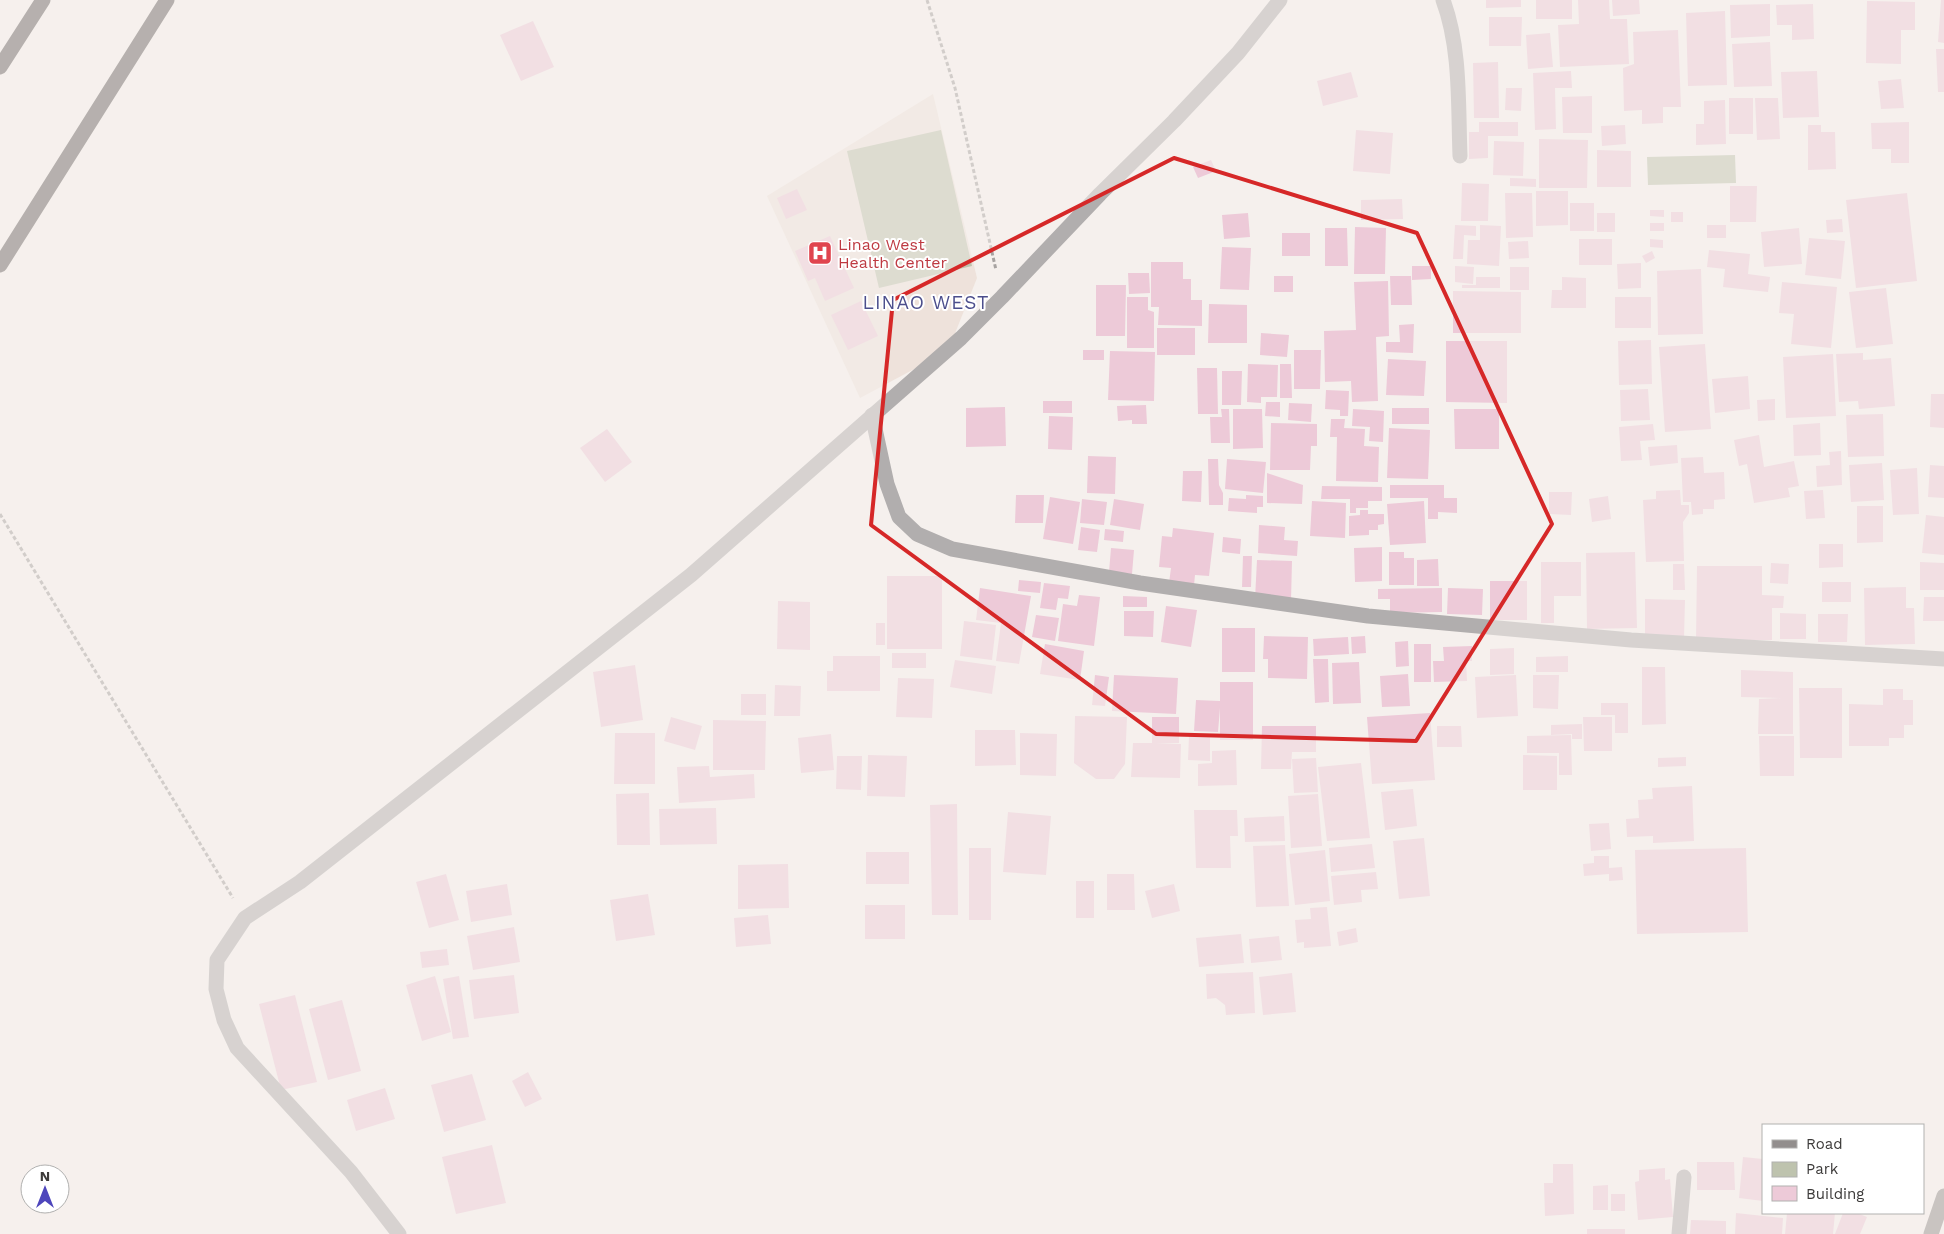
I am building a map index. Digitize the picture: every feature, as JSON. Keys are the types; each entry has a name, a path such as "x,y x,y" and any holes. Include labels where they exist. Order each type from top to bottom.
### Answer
{"highway":[{"path":"0,67 43,0"},
{"path":"0,265 168,0"}],"main road":[{"path":"1931,1234 1944,1196"}],"street":[{"path":"399,1234 351,1172 237,1048 224,1020 216,989 216,960 245,918 300,882 691,575 960,338 1174,121 1238,53 1280,0"},
{"path":"1443,0 1450,17 1457,73 1460,156"},
{"path":"872,415 887,484 899,517 917,534 952,549 1140,583 1368,616 1631,640 1944,659"},
{"path":"1680,1234 1684,1177"}],"path":[{"path":"927,0 954,88 1002,297"},
{"path":"0,514 245,918"}],"highlighted area":[{"path":"1174,158 1417,233 1552,524 1416,741 1156,734 871,525 893,300"}],"shaded area":[{"path":"933,94 977,278 948,351 860,398 767,196"}],"green space":[{"path":"941,130 972,266 879,288 847,151"},
{"path":"1735,155 1736,183 1648,185 1647,157"}],"building":[{"path":"1486,0 1521,0 1521,7 1486,8"},
{"path":"1536,0 1572,0 1572,19 1536,19"},
{"path":"1578,0 1609,0 1610,19 1627,19 1629,64 1560,67 1558,25 1579,24"},
{"path":"1612,0 1639,0 1640,14 1613,16"},
{"path":"1941,0 1944,0 1944,43 1938,42"},
{"path":"1867,1 1915,2 1915,30 1901,30 1901,64 1866,63"},
{"path":"1770,4 1770,36 1731,38 1730,5"},
{"path":"1813,4 1814,39 1792,40 1792,25 1777,25 1776,5"},
{"path":"1725,11 1727,85 1688,86 1686,13"},
{"path":"1489,17 1522,17 1521,46 1489,46"},
{"path":"533,21 554,67 521,81 500,35"},
{"path":"1678,30 1681,107 1663,107 1663,123 1642,124 1642,110 1624,111 1623,68 1634,64 1633,32"},
{"path":"1550,33 1553,67 1528,69 1526,35"},
{"path":"1770,42 1772,86 1734,87 1732,44"},
{"path":"1936,49 1944,49 1944,92 1938,92"},
{"path":"1498,62 1499,118 1474,118 1473,63"},
{"path":"1571,71 1572,88 1555,88 1556,129 1535,130 1533,73"},
{"path":"1817,71 1819,117 1783,118 1781,72"},
{"path":"1351,72 1358,97 1323,106 1317,81"},
{"path":"1901,79 1904,108 1881,109 1878,81"},
{"path":"1506,88 1522,88 1521,111 1505,110"},
{"path":"1592,96 1592,133 1563,133 1562,97"},
{"path":"1729,98 1753,98 1753,134 1729,134"},
{"path":"1755,98 1778,98 1780,139 1757,140"},
{"path":"1725,100 1726,144 1696,145 1696,124 1704,124 1704,101"},
{"path":"1479,122 1518,122 1518,136 1488,136 1488,158 1469,159 1469,132 1479,132"},
{"path":"1909,122 1909,163 1891,163 1891,149 1872,149 1871,123"},
{"path":"1625,125 1626,144 1602,146 1601,126"},
{"path":"1808,125 1821,125 1821,132 1835,132 1836,169 1808,170"},
{"path":"1356,130 1393,133 1390,174 1353,171"},
{"path":"1539,139 1588,140 1587,188 1539,188"},
{"path":"1494,141 1524,142 1523,176 1493,175"},
{"path":"1597,150 1631,151 1631,187 1597,187"},
{"path":"1211,160 1216,171 1198,178 1193,167"},
{"path":"1510,178 1536,179 1536,187 1510,186"},
{"path":"1462,183 1489,184 1488,221 1461,221"},
{"path":"1730,186 1757,186 1756,222 1730,222"},
{"path":"797,189 807,210 786,219 777,198"},
{"path":"1536,191 1568,191 1568,225 1536,226"},
{"path":"1505,193 1532,193 1533,237 1506,238"},
{"path":"1907,193 1917,281 1856,288 1846,200"},
{"path":"1402,199 1403,219 1361,220 1361,200"},
{"path":"1570,203 1594,203 1594,231 1570,231"},
{"path":"1650,210 1664,210 1664,217 1650,216"},
{"path":"1671,212 1683,212 1683,222 1671,222"},
{"path":"1248,213 1250,237 1224,239 1222,215"},
{"path":"1597,213 1615,213 1615,232 1597,232"},
{"path":"1842,219 1843,232 1827,233 1826,220"},
{"path":"1650,223 1664,223 1664,231 1650,231"},
{"path":"1455,225 1476,226 1476,236 1464,235 1463,259 1453,259"},
{"path":"1480,225 1501,226 1499,266 1467,264 1468,240 1480,240"},
{"path":"1707,225 1726,225 1726,238 1707,238"},
{"path":"1355,227 1386,228 1385,274 1354,274"},
{"path":"1325,228 1347,228 1348,266 1325,266"},
{"path":"1799,228 1802,264 1764,267 1761,232"},
{"path":"1282,233 1310,233 1310,256 1282,256"},
{"path":"830,236 854,288 825,301 815,278 808,281 795,251"},
{"path":"1809,238 1845,241 1841,279 1805,275"},
{"path":"1579,239 1612,239 1612,265 1579,265"},
{"path":"1650,239 1663,240 1663,248 1650,247"},
{"path":"1528,241 1529,258 1509,259 1508,242"},
{"path":"1222,247 1251,248 1249,290 1220,289"},
{"path":"1709,250 1750,254 1748,274 1770,277 1768,292 1723,287 1725,269 1707,267"},
{"path":"1652,251 1655,258 1646,263 1642,256"},
{"path":"1151,262 1183,262 1183,279 1191,279 1191,300 1202,300 1202,326 1158,325 1159,307 1151,307"},
{"path":"1641,263 1641,288 1618,289 1617,264"},
{"path":"1412,266 1431,266 1431,279 1412,280"},
{"path":"1455,266 1474,267 1473,284 1455,282"},
{"path":"1510,267 1529,267 1529,290 1510,290"},
{"path":"1701,269 1703,334 1658,335 1657,271"},
{"path":"1128,273 1149,273 1150,293 1129,294"},
{"path":"1274,276 1293,276 1293,292 1274,292"},
{"path":"1390,276 1411,276 1412,305 1391,305"},
{"path":"1476,277 1500,277 1500,288 1462,288 1462,285 1476,285"},
{"path":"1562,277 1586,278 1586,308 1551,308 1552,290 1562,290"},
{"path":"1388,281 1389,336 1376,337 1378,401 1352,402 1351,381 1325,382 1324,331 1356,330 1354,282"},
{"path":"1782,282 1837,287 1831,348 1791,344 1794,314 1779,313"},
{"path":"1096,285 1126,285 1125,336 1096,336"},
{"path":"1886,288 1893,344 1856,348 1849,292"},
{"path":"1453,291 1521,292 1521,333 1453,333"},
{"path":"1127,297 1148,297 1148,310 1154,312 1154,348 1127,348"},
{"path":"1615,297 1651,297 1651,328 1615,328"},
{"path":"861,301 878,336 848,350 831,315"},
{"path":"1209,304 1247,305 1247,343 1208,343"},
{"path":"1414,324 1413,353 1386,352 1386,342 1400,342 1399,325"},
{"path":"1157,328 1195,328 1195,355 1157,355"},
{"path":"1261,333 1289,335 1287,357 1260,355"},
{"path":"1651,340 1652,384 1619,385 1618,341"},
{"path":"1446,341 1507,341 1507,403 1446,402"},
{"path":"1705,344 1711,429 1665,432 1659,347"},
{"path":"1083,350 1104,350 1104,360 1083,360"},
{"path":"1294,350 1321,350 1320,389 1294,389"},
{"path":"1110,351 1155,352 1154,401 1108,400"},
{"path":"1863,353 1863,360 1891,358 1895,406 1859,409 1858,401 1839,402 1836,354"},
{"path":"1833,354 1836,416 1786,418 1783,357"},
{"path":"1388,359 1426,361 1424,396 1386,395"},
{"path":"1248,364 1278,365 1277,397 1261,397 1261,403 1247,402"},
{"path":"1280,364 1291,364 1292,398 1280,398"},
{"path":"1197,368 1217,368 1218,414 1198,414"},
{"path":"1222,371 1242,371 1241,405 1222,405"},
{"path":"1748,376 1750,409 1715,413 1712,379"},
{"path":"1648,389 1650,420 1621,421 1620,390"},
{"path":"1326,390 1349,391 1348,416 1340,416 1340,410 1325,409"},
{"path":"1931,394 1944,394 1944,428 1930,427"},
{"path":"1775,399 1775,420 1758,421 1757,400"},
{"path":"1043,401 1072,401 1072,413 1043,413"},
{"path":"1266,402 1280,402 1280,417 1265,416"},
{"path":"1289,403 1312,404 1311,422 1288,420"},
{"path":"1146,405 1147,424 1132,424 1132,420 1118,421 1117,406"},
{"path":"1005,407 1006,446 966,447 966,408"},
{"path":"1392,408 1429,408 1429,424 1392,424"},
{"path":"1221,409 1229,409 1230,443 1211,443 1210,417 1222,417"},
{"path":"1233,409 1262,409 1263,448 1233,449"},
{"path":"1353,409 1384,411 1383,442 1369,441 1370,427 1352,426"},
{"path":"1454,409 1499,409 1499,449 1455,449"},
{"path":"1883,414 1884,456 1848,457 1846,415"},
{"path":"1049,416 1073,417 1072,450 1048,449"},
{"path":"1331,419 1345,419 1344,428 1365,429 1364,446 1379,447 1378,482 1336,481 1337,437 1330,437"},
{"path":"1271,423 1317,424 1317,446 1311,446 1310,470 1270,470"},
{"path":"1820,423 1821,455 1794,456 1793,425"},
{"path":"1653,424 1655,440 1640,441 1642,460 1621,461 1619,427"},
{"path":"1389,428 1430,430 1428,479 1387,478"},
{"path":"607,429 632,462 605,482 580,448"},
{"path":"1759,435 1764,467 1794,461 1799,486 1788,488 1790,497 1754,503 1747,464 1739,466 1734,440"},
{"path":"1677,445 1678,463 1650,466 1648,447"},
{"path":"1841,451 1842,485 1817,487 1816,466 1830,465 1829,452"},
{"path":"1088,456 1116,457 1115,494 1087,493"},
{"path":"1703,457 1704,473 1724,472 1725,499 1714,500 1714,509 1703,509 1703,514 1692,515 1691,502 1683,502 1681,458"},
{"path":"1208,459 1218,459 1219,485 1223,493 1223,505 1209,505"},
{"path":"1227,459 1266,462 1263,493 1225,489"},
{"path":"1882,463 1884,500 1851,502 1849,465"},
{"path":"1930,465 1944,466 1944,498 1928,497"},
{"path":"1917,468 1919,514 1893,515 1890,470"},
{"path":"1183,471 1202,471 1201,502 1182,501"},
{"path":"1267,473 1303,485 1302,504 1267,503"},
{"path":"1390,485 1444,485 1444,498 1457,498 1457,513 1438,512 1438,519 1428,519 1428,498 1390,498"},
{"path":"1322,486 1382,487 1382,501 1368,501 1368,508 1356,508 1356,513 1350,513 1350,499 1321,499"},
{"path":"1680,490 1681,505 1689,505 1689,513 1683,522 1684,561 1646,562 1643,500 1656,499 1656,491"},
{"path":"1823,490 1825,518 1806,519 1804,491"},
{"path":"1549,492 1572,492 1571,515 1549,514"},
{"path":"1016,495 1044,495 1043,523 1015,523"},
{"path":"1246,495 1263,496 1263,507 1257,507 1257,513 1228,511 1229,498 1246,499"},
{"path":"1608,496 1611,519 1592,522 1589,499"},
{"path":"1050,497 1080,502 1073,544 1043,539"},
{"path":"1082,499 1107,502 1104,525 1080,523"},
{"path":"1114,499 1144,504 1140,530 1110,525"},
{"path":"1312,501 1346,503 1345,538 1310,536"},
{"path":"1424,501 1426,543 1390,545 1387,504"},
{"path":"1857,506 1883,506 1883,542 1857,543"},
{"path":"1360,510 1368,510 1368,514 1384,514 1384,524 1378,525 1378,530 1369,530 1369,535 1349,536 1349,516 1360,515"},
{"path":"1926,515 1944,517 1944,555 1922,553"},
{"path":"1259,525 1285,527 1284,540 1298,541 1297,556 1258,553"},
{"path":"1081,527 1100,530 1097,552 1078,550"},
{"path":"1173,528 1214,533 1209,576 1195,575 1194,585 1169,583 1171,568 1159,567 1162,536 1172,537"},
{"path":"1105,529 1124,531 1123,542 1104,540"},
{"path":"1223,537 1241,539 1240,554 1222,552"},
{"path":"1819,544 1843,544 1843,567 1819,568"},
{"path":"1382,547 1382,581 1355,582 1354,548"},
{"path":"1111,548 1134,550 1132,574 1109,572"},
{"path":"1389,552 1404,552 1404,558 1414,558 1414,585 1389,585"},
{"path":"1635,552 1637,628 1587,629 1586,553"},
{"path":"1243,556 1252,556 1251,587 1242,587"},
{"path":"1438,559 1439,586 1417,586 1417,560"},
{"path":"1257,560 1292,561 1291,601 1255,599"},
{"path":"1541,562 1581,562 1581,596 1554,596 1554,623 1541,623"},
{"path":"1920,562 1944,563 1944,590 1920,590"},
{"path":"1771,563 1789,564 1788,584 1770,583"},
{"path":"1673,564 1684,564 1685,590 1673,590"},
{"path":"1697,566 1762,566 1762,595 1784,596 1783,608 1772,608 1772,640 1696,640"},
{"path":"887,576 942,576 942,649 887,649"},
{"path":"1019,580 1041,582 1040,593 1018,591"},
{"path":"1490,581 1527,581 1527,620 1490,620"},
{"path":"1822,582 1851,582 1851,602 1822,602"},
{"path":"1044,583 1070,586 1068,599 1058,598 1056,610 1040,608"},
{"path":"1906,587 1906,608 1914,608 1915,644 1865,645 1864,588"},
{"path":"980,588 1031,596 1019,664 996,661 1001,623 976,620"},
{"path":"1442,588 1442,612 1390,613 1390,599 1378,599 1378,589"},
{"path":"1448,588 1483,589 1482,615 1447,614"},
{"path":"1079,595 1100,597 1094,646 1058,641 1063,604 1077,606"},
{"path":"1123,596 1147,597 1147,607 1123,607"},
{"path":"1924,597 1944,597 1944,621 1923,621"},
{"path":"1645,599 1685,600 1684,638 1645,637"},
{"path":"778,601 810,602 810,650 777,649"},
{"path":"1166,606 1197,610 1191,647 1161,642"},
{"path":"1124,611 1154,611 1153,637 1124,636"},
{"path":"1780,613 1806,614 1806,639 1780,639"},
{"path":"1818,614 1848,614 1847,642 1818,642"},
{"path":"1036,615 1059,618 1055,641 1032,637"},
{"path":"964,621 996,625 992,660 960,656"},
{"path":"876,623 885,623 885,645 876,645"},
{"path":"1222,628 1255,628 1255,672 1222,672"},
{"path":"1264,636 1308,637 1307,679 1268,678 1268,659 1263,659"},
{"path":"1365,636 1366,653 1352,654 1351,637"},
{"path":"1348,637 1349,654 1314,656 1313,639"},
{"path":"1408,641 1409,666 1396,667 1395,642"},
{"path":"1045,644 1084,651 1080,680 1040,674"},
{"path":"1414,644 1431,644 1431,682 1414,682"},
{"path":"1472,646 1472,661 1466,661 1467,681 1434,682 1433,661 1444,661 1443,647"},
{"path":"1514,648 1514,674 1490,675 1490,649"},
{"path":"892,653 926,653 926,668 892,668"},
{"path":"833,656 880,656 880,691 827,691 827,671 833,671"},
{"path":"1568,656 1568,672 1536,672 1536,657"},
{"path":"1313,659 1328,659 1329,702 1315,703"},
{"path":"955,660 996,666 992,694 950,687"},
{"path":"1359,662 1361,703 1333,704 1332,663"},
{"path":"635,665 643,720 601,727 593,672"},
{"path":"1642,667 1665,667 1666,724 1642,725"},
{"path":"1741,670 1793,672 1793,734 1758,734 1759,699 1782,698 1741,697"},
{"path":"1408,674 1410,706 1382,707 1380,676"},
{"path":"1095,675 1109,677 1105,706 1092,705"},
{"path":"1114,675 1178,678 1176,714 1112,711"},
{"path":"1516,675 1518,716 1477,718 1475,677"},
{"path":"1533,675 1559,675 1558,709 1533,708"},
{"path":"898,678 934,679 932,718 896,717"},
{"path":"1220,682 1253,682 1253,740 1220,740 1220,708 1218,732 1194,731 1196,700 1220,701"},
{"path":"775,685 801,686 800,716 774,716"},
{"path":"1799,688 1842,688 1842,758 1800,758"},
{"path":"1883,689 1903,689 1903,700 1913,700 1913,725 1904,725 1904,738 1889,738 1889,746 1849,746 1849,704 1883,705"},
{"path":"741,694 766,694 766,715 741,715"},
{"path":"1601,703 1628,703 1628,733 1615,733 1615,715 1601,715"},
{"path":"1430,713 1435,780 1372,784 1367,717"},
{"path":"1075,716 1127,717 1125,764 1114,779 1096,779 1074,763"},
{"path":"671,717 702,726 695,750 664,741"},
{"path":"1152,717 1179,717 1179,743 1156,744 1181,744 1180,778 1131,777 1133,743 1152,743"},
{"path":"1583,717 1612,717 1612,751 1584,751"},
{"path":"713,720 766,721 765,770 713,770"},
{"path":"1582,724 1582,739 1572,739 1572,734 1551,735 1551,725"},
{"path":"1262,726 1316,726 1316,752 1292,752 1291,769 1261,769"},
{"path":"1437,726 1461,726 1462,747 1437,747"},
{"path":"975,730 1015,730 1016,765 975,766"},
{"path":"615,733 655,733 655,784 614,784"},
{"path":"1020,733 1057,734 1056,776 1020,775"},
{"path":"831,734 834,770 801,773 798,738"},
{"path":"1571,735 1572,775 1559,775 1559,753 1527,753 1527,736"},
{"path":"1189,736 1210,736 1210,761 1188,760"},
{"path":"1759,736 1794,736 1794,776 1760,776"},
{"path":"1236,750 1237,785 1198,786 1198,764 1212,763 1212,751"},
{"path":"868,755 907,756 905,797 867,796"},
{"path":"1523,755 1557,756 1557,790 1523,790"},
{"path":"837,756 862,756 861,790 836,789"},
{"path":"1686,757 1686,766 1658,767 1658,758"},
{"path":"1316,758 1318,792 1294,793 1292,759"},
{"path":"1361,763 1370,838 1327,841 1318,767"},
{"path":"709,766 710,777 754,774 755,798 679,803 677,767"},
{"path":"1692,786 1694,841 1653,843 1653,836 1627,837 1626,819 1639,818 1638,800 1653,799 1652,788"},
{"path":"1413,789 1417,826 1385,830 1381,792"},
{"path":"649,793 650,845 617,845 616,794"},
{"path":"1318,794 1322,846 1291,848 1288,796"},
{"path":"957,804 958,915 932,915 930,805"},
{"path":"716,808 717,844 660,845 659,809"},
{"path":"1194,810 1237,810 1238,836 1230,836 1231,868 1196,868"},
{"path":"1008,812 1051,816 1046,875 1003,872"},
{"path":"1284,816 1285,841 1245,842 1244,818"},
{"path":"1609,823 1611,849 1591,851 1589,824"},
{"path":"1424,838 1430,896 1399,899 1393,841"},
{"path":"1372,844 1375,868 1331,872 1329,848"},
{"path":"1285,845 1289,906 1256,907 1253,846"},
{"path":"969,848 991,848 991,920 969,920"},
{"path":"1746,848 1748,932 1637,934 1635,850"},
{"path":"1325,850 1330,901 1295,905 1289,854"},
{"path":"866,852 909,852 909,884 866,884"},
{"path":"1594,856 1609,856 1609,868 1622,867 1623,880 1609,881 1609,874 1584,876 1583,864 1594,863"},
{"path":"788,864 789,908 738,909 738,865"},
{"path":"1376,872 1378,889 1361,890 1362,902 1334,905 1331,876"},
{"path":"446,874 459,920 429,928 416,882"},
{"path":"1107,874 1134,874 1135,910 1107,910"},
{"path":"1076,881 1094,881 1094,918 1076,918"},
{"path":"507,884 512,915 471,922 466,891"},
{"path":"1174,884 1180,911 1152,918 1145,891"},
{"path":"648,894 655,935 616,941 610,900"},
{"path":"865,905 905,905 905,939 865,939"},
{"path":"1327,907 1331,946 1304,948 1304,942 1297,943 1295,920 1311,919 1310,908"},
{"path":"768,915 771,944 736,947 734,918"},
{"path":"514,927 520,962 473,970 467,936"},
{"path":"1356,928 1358,942 1339,946 1337,932"},
{"path":"1241,934 1244,963 1199,967 1196,938"},
{"path":"1279,936 1282,960 1251,963 1249,939"},
{"path":"447,949 449,965 422,968 420,952"},
{"path":"1253,972 1255,1013 1226,1015 1225,1005 1216,998 1207,999 1206,974"},
{"path":"1292,973 1296,1012 1263,1015 1259,977"},
{"path":"514,975 519,1013 474,1019 469,980"},
{"path":"435,976 451,1032 422,1041 406,985"},
{"path":"459,976 469,1037 453,1039 443,979"},
{"path":"295,995 317,1082 281,1090 259,1004"},
{"path":"342,1000 361,1071 328,1080 309,1009"},
{"path":"528,1072 542,1099 525,1107 512,1081"},
{"path":"472,1074 486,1120 444,1132 431,1085"},
{"path":"385,1088 395,1119 356,1131 347,1100"},
{"path":"492,1145 506,1203 456,1214 442,1157"},
{"path":"1743,1157 1762,1159 1762,1201 1739,1198"},
{"path":"1697,1162 1734,1162 1735,1190 1697,1190"},
{"path":"1553,1164 1573,1164 1574,1214 1545,1216 1544,1183 1553,1183"},
{"path":"1665,1168 1665,1180 1670,1179 1673,1217 1638,1220 1635,1182 1639,1181 1639,1170"},
{"path":"1608,1185 1608,1210 1593,1210 1593,1186"},
{"path":"1611,1194 1625,1194 1625,1211 1611,1211"},
{"path":"1736,1213 1783,1218 1782,1234 1735,1234"},
{"path":"1787,1214 1835,1214 1833,1234 1785,1234"},
{"path":"1843,1214 1860,1214 1867,1217 1860,1234 1835,1234"},
{"path":"1691,1220 1726,1221 1726,1234 1690,1234"},
{"path":"1587,1229 1625,1229 1625,1234 1587,1234"}],"place":[{"name":"Linao West Health Center","path":"820,253"}],"district":[{"name":"LINAO WEST","path":"926,302"}]}
